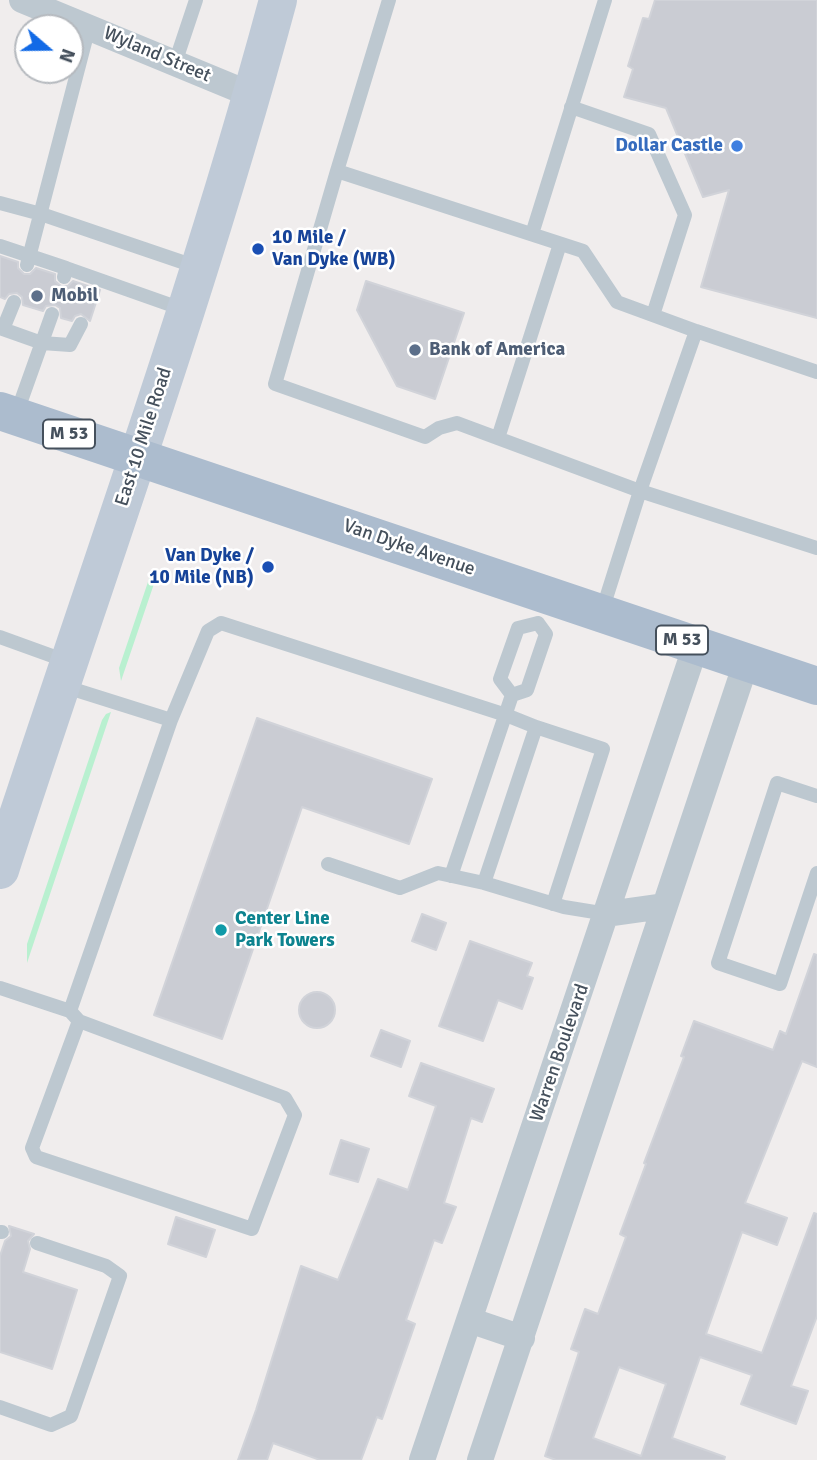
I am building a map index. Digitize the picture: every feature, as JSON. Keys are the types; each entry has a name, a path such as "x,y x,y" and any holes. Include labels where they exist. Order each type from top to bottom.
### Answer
{"main road":[{"name":"East 10 Mile Road","path":"1,861 66,674 199,268 278,0"},
{"name":"Van Dyke Avenue","path":"8,413 138,457 542,608 602,612 817,686"}],"street":[{"name":"Wyland Street","path":"22,0 252,95"},
{"name":"Warren Boulevard","path":"422,1460 696,645"},
{"path":"480,1460 746,663"},
{"path":"607,914 664,906"},
{"path":"469,1321 522,1338"}],"lane":[{"path":"175,62 195,0"},
{"path":"389,0 275,384 425,437 439,428 457,423 640,491 817,548"},
{"path":"532,234 605,0"},
{"path":"28,260 89,27"},
{"path":"571,107 649,134 685,215 653,315"},
{"path":"337,171 583,251 617,302 817,372"},
{"path":"0,203 41,214 199,268"},
{"path":"498,438 560,244"},
{"path":"0,246 28,260 65,273 185,310"},
{"path":"14,302 1,328 42,343 70,345 81,324"},
{"path":"8,413 42,343 52,314"},
{"path":"602,612 640,491 696,331"},
{"path":"512,695 527,690 539,658 546,634 542,608"},
{"path":"512,695 500,679 510,648 518,628 542,608"},
{"path":"0,988 74,1016 285,1098 295,1115 251,1229 36,1157 32,1148 74,1016 172,720 208,631 221,623 603,749 552,904"},
{"path":"0,637 66,674 172,720"},
{"path":"451,876 512,695"},
{"path":"484,883 536,727"},
{"path":"817,796 777,783 718,963 780,984 817,873"},
{"path":"328,864 400,888 438,873 484,883 552,904 607,914"},
{"path":"0,1407 51,1425 71,1416 120,1276 106,1266 37,1243"}],"green space":[{"path":"152,570 158,572 121,681 119,668"},
{"path":"111,712 27,963 27,944 102,720"}],"building":[{"path":"655,0 817,0 817,318 701,287 729,190 703,197 666,108 624,97 633,69 628,66 643,18 649,19"},
{"path":"0,256 18,262 18,268 24,274 30,274 36,268 55,274 55,281 61,286 68,286 73,281 100,290 90,321 81,314 75,316 72,321 61,318 60,308 55,305 46,306 43,311 23,305 22,297 17,293 9,294 5,299 0,297"},
{"name":"Bank of America","path":"366,281 464,313 435,399 397,386 357,310"},
{"name":"Center Line Park Towers","path":"257,718 432,779 409,844 302,807 222,1039 154,1015"},
{"path":"422,914 446,923 436,950 412,941"},
{"path":"470,941 532,963 527,976 533,978 522,1009 498,1000 483,1041 439,1026"},
{"path":"814,954 817,955 817,1067 802,1061 745,1203 787,1218 777,1245 742,1232 706,1334 762,1353 814,1213 817,1214 817,1316 791,1386 808,1391 796,1424 741,1404 752,1375 700,1357 672,1438 725,1457 724,1460 556,1460 545,1456 579,1352 571,1349 585,1309 598,1314 626,1237 620,1234 684,1057 681,1056 694,1021 773,1050 780,1031 786,1034","holes":["619,1367 666,1384 641,1456 593,1438"]},
{"path":"317,992 330,997 335,1010 330,1023 317,1028 304,1023 299,1010 304,997"},
{"path":"381,1030 410,1041 401,1067 371,1056"},
{"path":"421,1063 494,1089 482,1122 471,1118 444,1203 456,1207 442,1243 434,1240 406,1320 415,1324 382,1419 377,1417 361,1460 320,1460 273,1443 267,1460 238,1460 301,1266 338,1280 378,1179 408,1190 436,1106 409,1096"},
{"path":"341,1140 369,1149 358,1182 330,1174"},
{"path":"176,1217 215,1230 206,1257 168,1244"},
{"path":"9,1226 34,1234 28,1241 30,1249 23,1272 77,1290 52,1369 0,1352 0,1256 5,1241 11,1236"}],"place":[{"name":"Dollar Castle","path":"737,146"},
{"name":"10 Mile / Van Dyke (WB)","path":"258,249"},
{"name":"Mobil","path":"37,296"},
{"name":"Bank of America","path":"415,350"},
{"name":"Van Dyke / 10 Mile (NB)","path":"268,567"},
{"name":"Center Line Park Towers","path":"221,930"}]}
